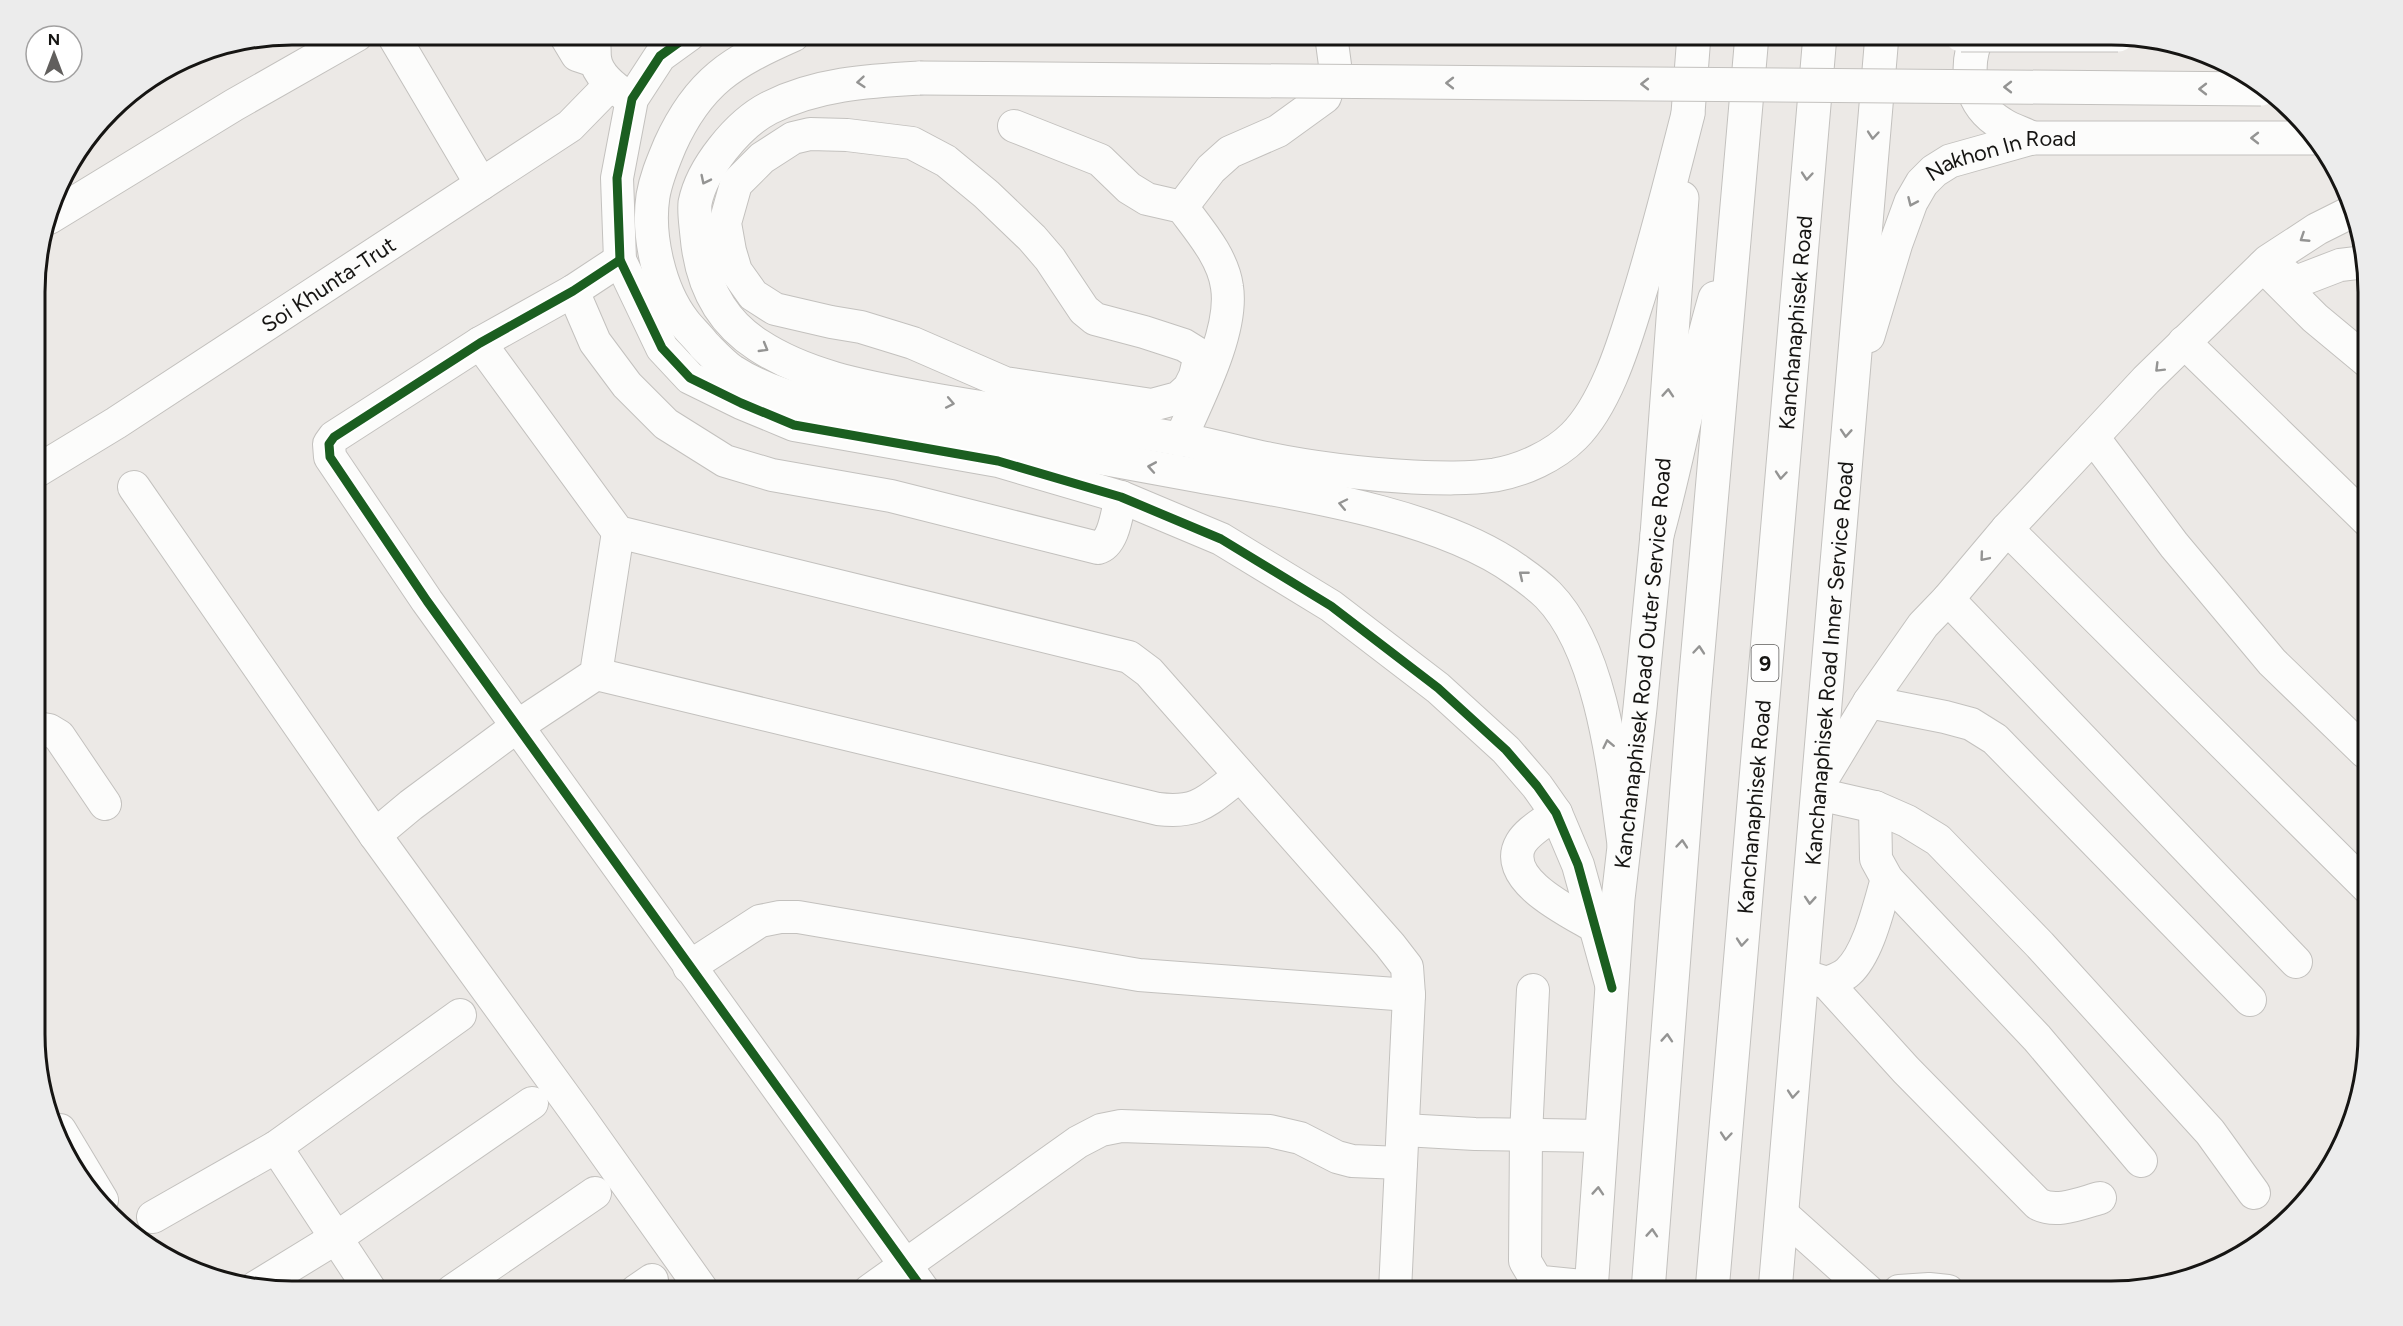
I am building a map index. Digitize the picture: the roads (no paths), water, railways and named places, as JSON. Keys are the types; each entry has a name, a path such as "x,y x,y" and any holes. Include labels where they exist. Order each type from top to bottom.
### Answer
{"main road":[{"path":"771,45 734,64 713,80 695,101 678,128 658,172 653,198 651,226 656,257 664,284 681,319 712,354 731,371 765,389 835,409 1255,486 1354,507 1433,528 1486,552 1515,569 1548,595 1566,618 1583,649 1612,762 1624,844"},
{"name":"Kanchanaphisek Road Outer Service Road","path":"1592,1281 1624,844 1657,535 1693,45"},
{"path":"1649,1281 1689,766 1751,45"},
{"name":"Kanchanaphisek Road","path":"1714,1281 1819,45"},
{"name":"Kanchanaphisek Road Inner Service Road","path":"1776,1281 1782,1214 1816,980 1819,788 1849,396 1881,45"},
{"path":"1973,45 1969,71 1974,95 1983,108 2001,124 2032,138"},
{"path":"1688,114 1655,241 1621,352 1602,397 1575,435 1540,461 1497,474 1440,478 1362,474 1264,458 1180,440 993,411 867,387 794,364 762,348 738,331 719,307 708,285 699,256 695,204 703,181 715,161 745,123 769,108 809,92 855,82 920,78 2251,89"},
{"name":"Nakhon In Road","path":"1849,396 1896,243 1911,202 1922,183 1934,171 1950,161 2032,138 2304,138"},
{"path":"1657,535 1680,448 1701,345 1734,244"}],"street":[{"path":"58,212 234,105 338,45"},
{"path":"399,45 481,184"},
{"path":"571,45 577,55 607,70"},
{"path":"1182,207 1211,169 1230,152 1278,131 1325,97 1335,65 1332,45"},
{"path":"607,70 654,46"},
{"path":"607,70 617,177 620,260 662,348 690,378 741,403 794,424 998,461 1121,497 1221,539 1331,606 1438,688 1506,750 1537,786 1556,813 1578,865 1612,988"},
{"name":"Soi Khunta-Trut","path":"45,466 126,416 570,126 607,70"},
{"path":"1014,126 1100,160 1129,188 1148,199 1182,207 1221,267 1227,286 1227,312 1207,359 1180,440"},
{"path":"810,134 848,135 912,142 946,161 1024,230 1050,259 1084,310 1095,319 1184,345 1207,359 1189,388 1178,398 1152,405 1005,383 913,343 861,327 775,309 753,295 736,271 725,223 736,184 762,158 793,138 810,134"},
{"path":"2254,1193 2210,1132 2040,945 1938,840 1907,821 1875,807 1819,788 1869,702 1923,626 2007,530 2184,342 2265,264 2317,229 2346,215"},
{"path":"620,260 573,291 480,343 334,437 329,444 329,451 337,468 427,601 519,725 689,967 917,1281"},
{"path":"2265,264 2293,280 2301,280 2340,265 2356,263"},
{"path":"2265,264 2315,318 2358,354"},
{"path":"573,291 595,342 627,385 666,424 725,461 772,474 891,496 1098,548 1104,547 1109,539 1121,497"},
{"path":"2184,342 2358,511"},
{"path":"480,343 618,532 1129,657 1149,672 1407,967 1409,995 1395,1281"},
{"path":"2093,437 2174,545 2272,662 2358,745"},
{"path":"134,487 375,835 578,1114 696,1281"},
{"path":"2007,530 2358,878"},
{"path":"596,674 618,532"},
{"path":"1948,599 2296,962"},
{"path":"375,835 411,805 519,725 596,674 1158,809 1186,810 1197,807 1240,777"},
{"path":"1869,702 1971,724 1995,739 2250,1000"},
{"path":"45,729 59,736 105,804"},
{"path":"1875,807 1876,859 1887,879 2037,1038 2141,1161"},
{"path":"1556,813 1522,840 1518,850 1521,871 1542,895 1594,926"},
{"path":"1816,980 1847,973 1856,964 1865,945 1887,879"},
{"path":"689,967 760,921 780,917 798,917 1139,975 1409,995"},
{"path":"1816,980 2038,1204 2047,1209 2055,1209 2100,1198"},
{"path":"1533,990 1526,1135 1525,1261 1528,1269 1540,1281"},
{"path":"153,1217 276,1147 460,1015"},
{"path":"268,1280 336,1238 532,1103"},
{"path":"884,1281 1078,1142 1101,1130 1121,1126 1270,1131 1300,1138 1337,1157 1352,1161 1401,1163"},
{"path":"1404,1130 1602,1136"},
{"path":"276,1147 364,1281"},
{"path":"468,1281 595,1193"},
{"path":"1782,1214 1857,1281"}]}
